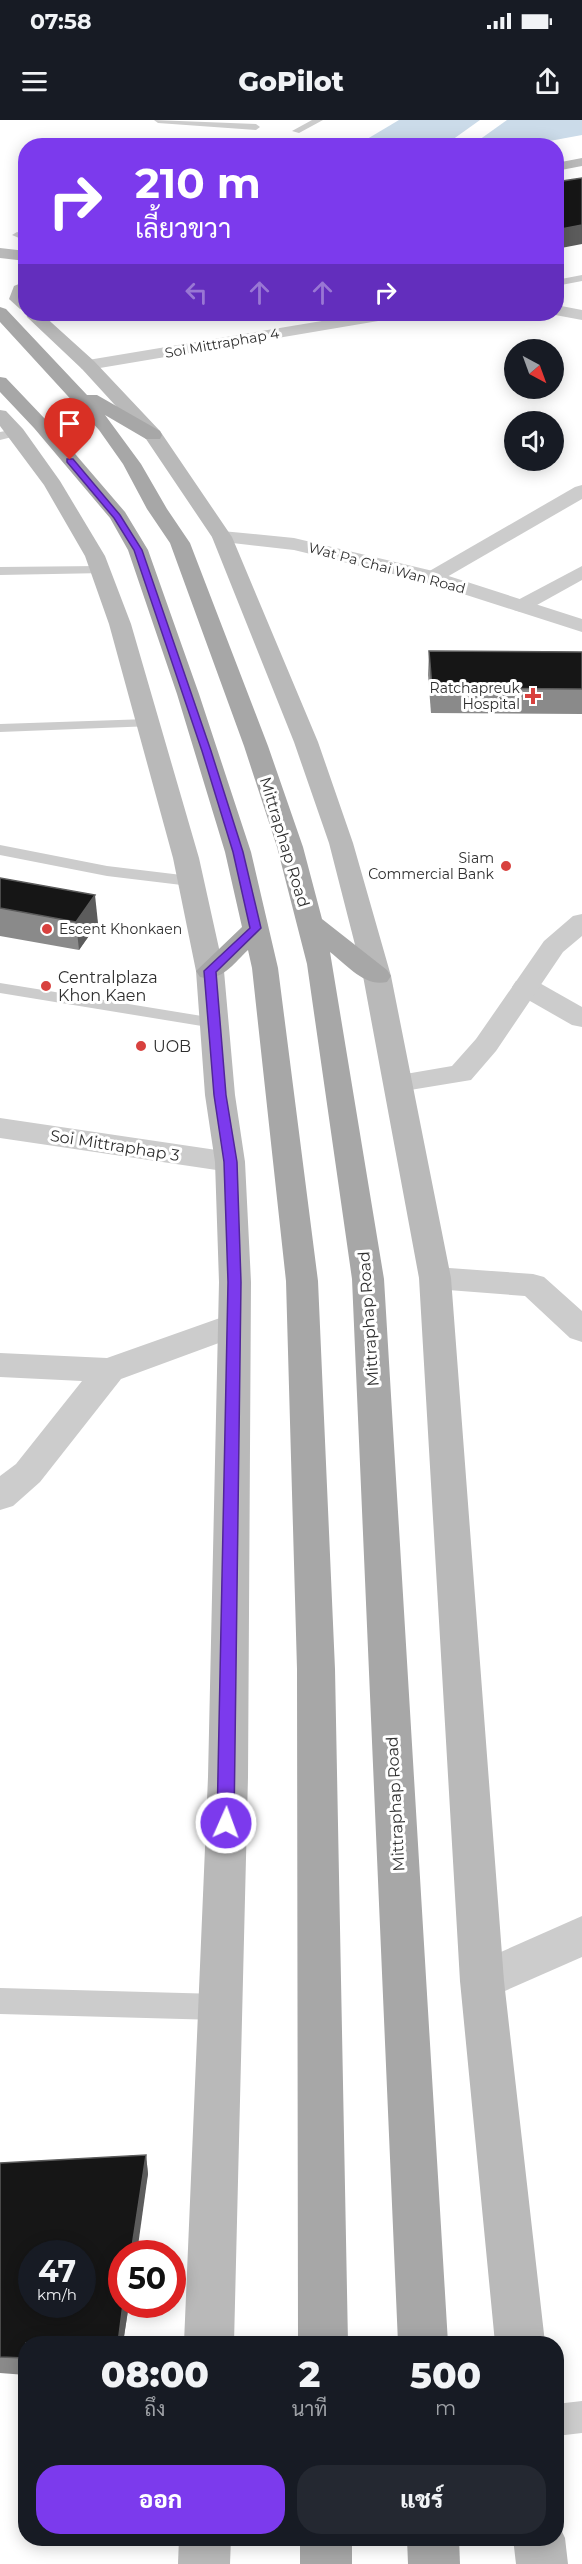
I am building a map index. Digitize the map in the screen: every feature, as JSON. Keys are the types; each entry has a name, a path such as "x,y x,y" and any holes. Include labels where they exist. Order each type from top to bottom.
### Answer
{"main road":[{"path":"564,156 582,153"},
{"path":"564,165 582,162"},
{"path":"0,253 18,255"},
{"path":"6,277 18,271"},
{"path":"6,277 18,278"},
{"path":"6,277 18,291"},
{"name":"Mittraphap Road","path":"0,312 74,389 105,426 132,464 157,510 180,543 256,746 290,847 320,964 368,1280 423,2336"},
{"path":"41,321 88,365 153,435 222,537 306,742 338,831 377,976 435,1278 482,1981 519,2336"},
{"path":"0,382 118,516 138,550 199,728 238,852 265,968 302,1281 316,1669 323,2336"},
{"path":"74,389 153,435"},
{"path":"0,410 60,448"},
{"path":"0,415 8,434 53,484 88,543 100,570 120,624 186,858 210,971 220,1095 229,1154 235,1282 228,1778 209,2336"},
{"path":"309,922 377,976"},
{"path":"210,971 256,928"},
{"path":"204,2564 205,2546"},
{"path":"326,2546 326,2564"},
{"path":"433,2546 434,2564"},
{"path":"540,2546 542,2564"}],"street":[{"path":"564,312 582,315"},
{"name":"Soi Mittraphap 4","path":"88,365 349,321"},
{"path":"433,577 582,491"},
{"name":"Wat Pa Chai Wan Road","path":"222,537 294,544 433,577 582,626"},
{"path":"521,606 582,572"},
{"path":"398,1083 461,1074 486,1045 553,947 582,922"},
{"path":"526,987 582,1018"},
{"path":"0,1106 229,1154"},
{"name":"Soi Mittraphap 3","path":"0,1128 229,1154"},
{"path":"435,1278 533,1285 582,1330"},
{"path":"0,1365 109,1370 234,1325"},
{"path":"0,1496 28,1473 109,1370"},
{"path":"482,1981 582,1936"}],"lane":[{"path":"158,120 256,127"},
{"path":"296,131 319,120"},
{"path":"564,274 582,271"},
{"path":"564,281 582,278"},
{"path":"0,571 100,570"},
{"path":"0,728 148,723"},
{"path":"0,850 107,871 190,881"},
{"path":"0,988 214,1023"},
{"path":"0,2001 219,2007"},
{"path":"564,2419 582,2417"}],"water":[{"path":"399,120 480,120 455,138 369,138"},
{"path":"507,120 582,120 582,135 564,138 482,138"}],"building":[{"path":"582,178 582,225 564,228 564,181"},
{"path":"429,651 582,652 582,689 432,688"},
{"path":"0,878 95,895 76,922 0,908"},
{"path":"146,2155 133,2240 108,2240 108,2318 121,2318 119,2336 18,2336 18,2358 0,2357 0,2163"}],"place":[{"name":"Ratchapreuk Hospital","path":"533,696"},
{"name":"Siam Commercial Bank","path":"506,866"},
{"name":"Escent Khonkaen","path":"47,929"},
{"name":"Centralplaza Khon Kaen","path":"46,986"},
{"name":"UOB","path":"141,1046"}],"route":[{"path":"70,460 118,516 138,550 207,751 238,852 256,928 210,971 220,1095 230,1162 235,1282 226,1823"}]}
